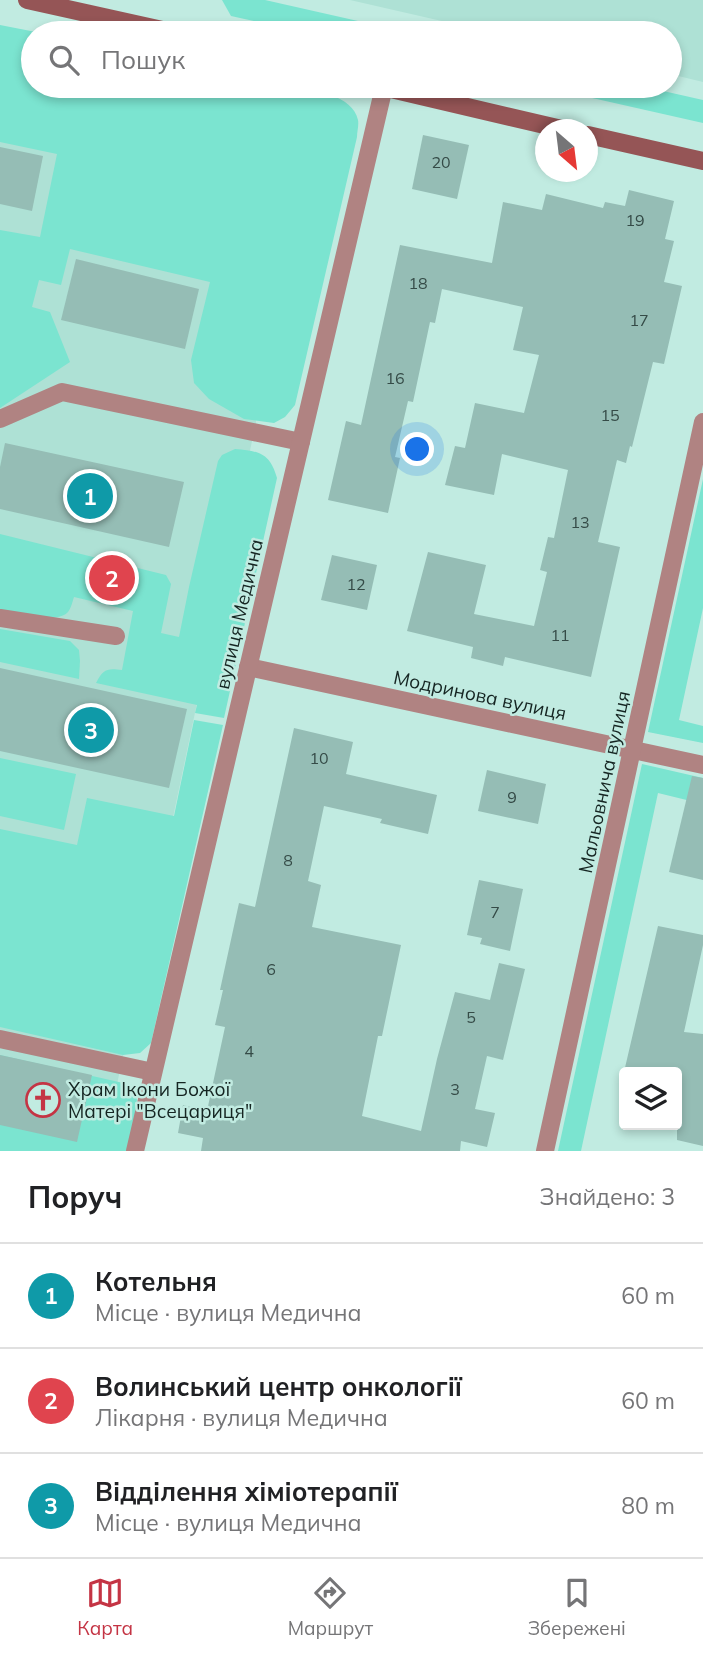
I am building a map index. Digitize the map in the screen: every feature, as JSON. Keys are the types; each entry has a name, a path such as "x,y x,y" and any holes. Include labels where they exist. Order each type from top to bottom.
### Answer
{"street":[{"path":"27,0 122,21"},
{"name":"вулиця Медична","path":"135,1151 379,98"},
{"path":"428,98 535,123"},
{"path":"598,137 703,161"},
{"path":"0,419 62,392 301,442"},
{"name":"Мальовнича вулиця","path":"545,1151 703,422"},
{"path":"0,618 116,636"},
{"name":"Модринова вулиця","path":"248,667 703,765"},
{"path":"0,1039 153,1072"}],"shaded area":[{"path":"350,0 703,0 703,82 682,77 682,21 442,21"},
{"path":"0,42 21,70 21,98 210,98 256,422 103,1151 0,1134"}],"green space":[{"path":"222,0 265,0 358,21 254,21 231,16"},
{"path":"0,25 21,29 21,98 338,98 349,105 358,122 357,137 295,405 285,417 274,423 244,419 209,399 194,383 191,360 210,282 70,249 61,285 39,280 32,307 50,312 70,362 0,408 0,230 40,237 57,154 0,142"},
{"path":"682,95 703,100 703,123 592,98 682,98"},
{"path":"235,449 257,452 267,458 277,478 224,718 195,713 197,705 96,683 106,670 122,670 133,611 74,597 67,613 53,618 0,610 0,534 166,575 171,584 161,633 179,637 218,461 222,455"},
{"path":"703,479 703,608 679,720 703,726 703,743 648,732"},
{"path":"0,629 70,641 79,650 79,679 0,662"},
{"path":"194,720 223,725 151,1043 140,1053 123,1055 0,1027 0,829 77,845 87,798 174,816"},
{"path":"0,758 76,774 64,830 0,816"},
{"path":"642,764 703,778 703,804 658,793 581,1151 558,1151"},
{"path":"0,1055 132,1085 137,1107 127,1151 0,1151"}],"building":[{"path":"423,135 469,145 457,199 412,189"},
{"path":"0,147 43,156 32,211 0,204"},
{"path":"629,190 674,201 665,239 674,241 664,282 682,286 664,364 653,362 632,447 630,446 626,463 617,460 598,542 620,547 591,677 505,657 503,666 471,658 473,647 407,631 428,552 486,565 474,614 534,626 547,572 540,570 548,537 554,538 568,470 502,454 494,495 445,485 455,446 465,448 475,403 524,413 539,355 513,350 523,307 442,289 435,323 430,322 413,402 408,401 395,457 400,458 388,513 328,500 346,421 361,425 400,245 492,263 503,202 542,210 546,194 603,208 605,202 625,206"},
{"path":"76,259 199,289 185,349 61,320"},
{"path":"5,443 184,482 169,547 0,509 0,467"},
{"path":"332,555 377,565 367,610 321,600"},
{"path":"0,668 187,709 169,788 0,751"},
{"path":"294,728 353,742 346,774 437,795 428,834 380,823 382,819 324,806 308,881 321,885 312,927 401,945 382,1036 378,1036 362,1116 421,1131 455,992 490,1000 499,963 525,969 503,1060 487,1056 475,1109 495,1113 487,1147 461,1141 460,1151 201,1151 203,1138 178,1133 183,1105 207,1111 225,1027 215,1025 223,990 220,990 239,903 255,907"},
{"path":"487,770 546,784 538,824 478,811"},
{"path":"692,776 703,778 703,880 669,872"},
{"path":"479,880 523,889 510,951 480,944 482,938 467,935"},
{"path":"658,926 703,935 684,1032 703,1034 703,1146 677,1140 677,1130 682,1130 682,1067 625,1067"},
{"name":"Храм Ікони Божої Матері \"Всецариця\"","path":"0,1055 92,1075 77,1142 0,1125"}],"place":[{"name":"Котельня","path":"90,496"},
{"name":"Волинський центр онкології","path":"112,578"},
{"name":"Відділення хіміотерапії","path":"91,730"},
{"name":"Храм Ікони Божої Матері \"Всецариця\"","path":"43,1100"}]}
